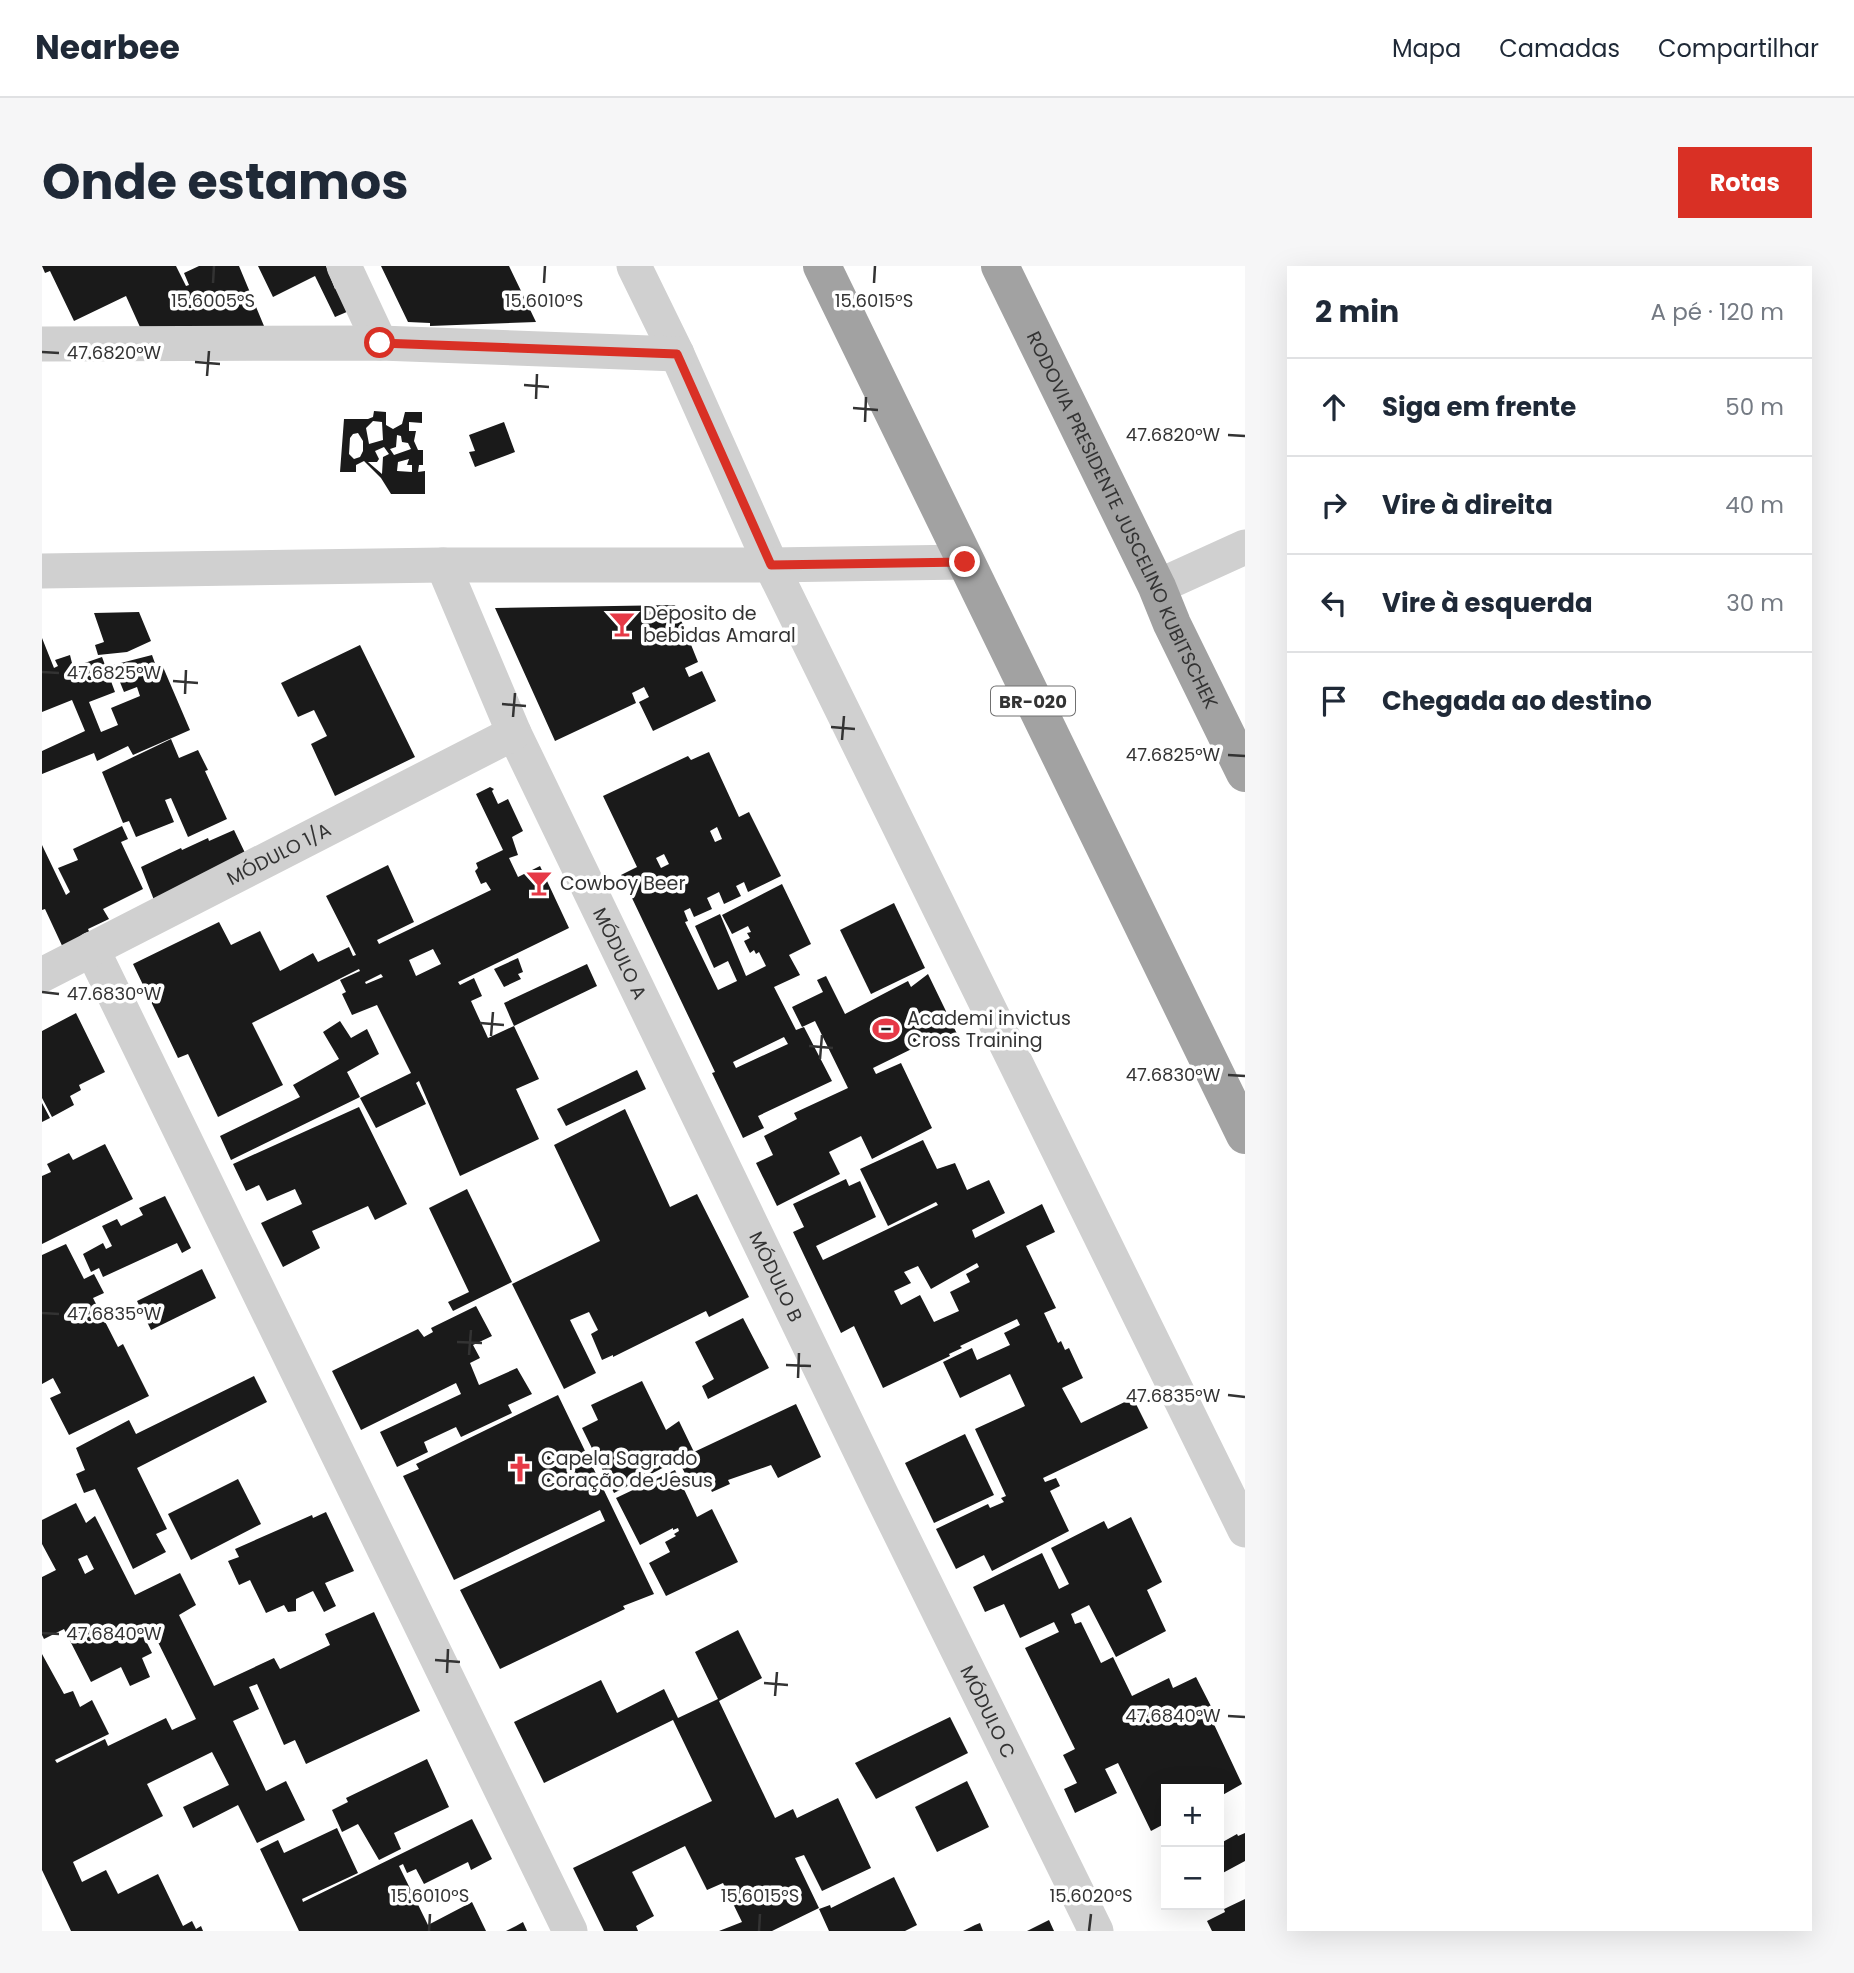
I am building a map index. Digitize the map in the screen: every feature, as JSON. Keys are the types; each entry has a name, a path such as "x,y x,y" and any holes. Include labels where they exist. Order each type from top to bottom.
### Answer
{"highway":[{"name":"BR-020","path":"822,266 1245,1135"},
{"name":"RODOVIA PRESIDENTE JUSCELINO KUBITSCHEK","path":"1000,266 1245,773"}],"street":[{"path":"344,266 380,343"},
{"path":"634,266 677,354 771,565 1245,1530"},
{"path":"42,344 380,343 677,354"},
{"path":"1157,587 1245,547"},
{"path":"42,571 965,562"},
{"name":"MÓDULO A","path":"443,565 514,733 691,1098"},
{"name":"MÓDULO 1/A","path":"42,975 514,733"},
{"path":"92,949 570,1931"},
{"name":"MÓDULO B","path":"691,1098 881,1494"},
{"name":"MÓDULO C","path":"881,1494 1096,1931"}],"building":[{"path":"42,266 176,266 186,286 189,285 184,273 199,266 239,266 264,326 265,335 140,327 126,296 74,321 50,271 45,273"},
{"path":"258,266 326,266 335,289 338,287 349,311 335,317 315,276 273,297"},
{"path":"381,266 509,266 536,322 430,326 430,323 408,322"},
{"path":"374,411 386,412 386,425 393,429 402,424 405,412 422,412 422,423 409,422 409,431 416,431 414,441 418,450 423,450 423,465 419,465 418,472 425,471 425,494 391,494 381,478 364,461 356,465 356,472 340,472 344,419 373,417","holes":["373,421 382,422 383,440 369,444 366,428","358,433 363,441 363,451 360,457 354,459 349,454 350,438","397,435 401,436 402,442 408,443 411,449 394,455 390,449 396,447","384,447 389,454 383,457 382,474 368,462 377,462 379,459 375,451","409,459 407,465 412,465 412,472 397,471 398,462"]},
{"path":"504,422 515,452 475,467 469,452 475,451 469,435"},
{"path":"675,605 698,662 685,668 689,677 702,671 716,701 653,731 639,702 649,697 644,687 632,693 636,703 555,741 495,608"},
{"path":"139,612 151,641 127,652 98,655 95,645 104,642 94,613"},
{"path":"42,638 54,668 58,666 55,660 70,655 73,667 102,657 115,692 89,702 101,732 118,725 111,708 140,696 137,687 124,692 113,665 152,655 157,669 163,667 190,730 133,755 128,746 97,761 94,753 42,774 42,751 85,731 72,700 42,712"},
{"path":"360,645 415,757 335,796 311,744 327,736 314,710 298,717 281,683"},
{"path":"171,739 179,758 198,750 227,819 188,837 171,798 165,800 174,822 136,837 129,821 123,823 102,772"},
{"path":"709,752 739,817 749,812 781,876 748,892 744,882 736,886 741,896 724,904 719,892 707,898 712,909 694,917 690,908 684,911 688,921 685,922 718,990 737,981 728,961 714,968 695,926 720,914 746,976 766,966 759,952 756,954 754,950 750,953 744,941 750,938 747,933 751,932 748,926 732,934 722,915 782,884 811,944 789,955 800,975 774,987 796,1030 804,1027 832,1081 758,1116 764,1128 743,1138 712,1073 715,1072 621,875 637,867 603,796 688,756 691,760","holes":["717,827 722,839 715,842 710,831","664,854 669,864 661,868 656,858","784,1037 788,1044 736,1068 733,1062"]},
{"path":"490,787 494,789 492,791 498,804 508,799 523,831 512,837 518,855 509,858 518,877 540,866 569,928 458,982 460,985 474,978 482,996 471,1001 488,1038 514,1026 539,1079 516,1089 539,1139 460,1176 419,1081 416,1083 426,1104 376,1128 360,1098 411,1073 377,1005 352,1015 342,994 346,992 340,980 360,971 359,969 252,1023 283,1085 218,1117 188,1054 178,1058 133,964 219,922 231,945 260,931 280,971 313,953 318,962 349,947 353,956 356,955 326,896 388,865 414,922 377,940 379,944 491,890 486,882 481,884 475,871 478,868 476,863 503,850 476,794","holes":["433,949 441,964 416,976 409,960","381,974 383,977 366,984 365,982"]},
{"path":"122,826 128,839 121,842 143,889 103,909 109,919 88,929 92,938 65,952 45,909 42,910 42,845 66,895 70,892 58,868 78,860 73,849"},
{"path":"234,830 247,857 154,900 141,867 181,848 182,850 208,838 209,841"},
{"path":"894,903 925,968 871,994 840,930"},
{"path":"518,958 523,972 518,974 521,979 504,987 494,969"},
{"path":"587,964 597,986 514,1026 504,1003"},
{"path":"928,974 958,1036 934,1047 930,1040 873,1068 876,1074 901,1063 932,1128 872,1159 861,1136 829,1152 840,1174 777,1206 756,1163 773,1155 764,1136 797,1119 794,1113 848,1088 815,1021 802,1027 792,1007 823,992 817,980 826,976 845,1014 908,981 911,987"},
{"path":"76,1013 105,1072 79,1085 81,1090 70,1096 74,1105 52,1117 42,1098 42,1031"},
{"path":"340,1021 351,1038 367,1029 379,1054 347,1072 360,1097 231,1160 220,1136 300,1097 293,1085 339,1059 323,1032"},
{"path":"637,1070 646,1089 566,1126 557,1109"},
{"path":"42,1103 50,1118 42,1122"},
{"path":"359,1107 407,1204 375,1220 368,1206 312,1231 320,1248 283,1267 261,1223 302,1204 295,1189 267,1201 259,1185 246,1191 233,1164"},
{"path":"625,1109 670,1207 697,1194 749,1297 709,1317 706,1311 602,1360 591,1334 598,1330 589,1312 570,1320 596,1373 564,1389 512,1284 600,1241 554,1145"},
{"path":"923,1140 937,1169 955,1163 967,1190 989,1180 1005,1213 972,1230 975,1238 1042,1204 1055,1232 1026,1246 1056,1308 1044,1313 1058,1343 1061,1341 1065,1350 1069,1348 1083,1378 1062,1388 1081,1423 1133,1398 1148,1428 1043,1478 1045,1482 1056,1478 1060,1486 1050,1491 1069,1531 992,1571 984,1555 956,1569 936,1529 988,1504 990,1508 1004,1502 1001,1498 1006,1496 975,1429 1025,1406 1010,1374 960,1398 943,1362 972,1348 977,1360 1010,1345 1004,1333 1020,1325 1017,1319 960,1346 962,1348 949,1354 950,1356 883,1388 854,1326 841,1333 793,1232 804,1227 793,1204 846,1179 849,1186 860,1181 876,1217 816,1246 823,1260 938,1205 936,1202 888,1226 860,1169","holes":["977,1263 979,1267 966,1274 970,1282 950,1292 959,1311 934,1322 920,1295 901,1305 894,1291 911,1283 904,1272 918,1266 931,1289"]},
{"path":"105,1144 133,1199 42,1244 42,1176 51,1172 47,1164 69,1153 73,1160"},
{"path":"467,1189 512,1282 453,1311 448,1302 469,1292 429,1208"},
{"path":"165,1196 191,1248 182,1253 177,1243 103,1277 99,1268 91,1272 83,1254 103,1243 106,1249 112,1246 102,1226 117,1219 121,1226 143,1215 139,1208"},
{"path":"66,1244 84,1279 94,1274 104,1293 93,1298 118,1347 123,1344 149,1396 69,1435 50,1398 61,1393 53,1378 42,1384 42,1255"},
{"path":"202,1269 216,1298 151,1330 137,1301"},
{"path":"476,1306 492,1336 473,1345 480,1358 470,1363 479,1385 517,1368 532,1394 508,1405 512,1413 461,1437 456,1427 424,1442 428,1452 397,1467 380,1432 461,1394 456,1383 361,1430 332,1371 418,1329 424,1337 433,1332 431,1328"},
{"path":"743,1318 769,1368 708,1399 702,1386 714,1379 695,1342"},
{"path":"254,1376 267,1402 137,1468 167,1529 156,1534 166,1552 133,1569 95,1489 84,1493 76,1474 85,1470 76,1448 129,1420 136,1434"},
{"path":"642,1381 666,1430 679,1421 694,1452 796,1404 821,1457 778,1478 771,1465 728,1480 730,1484 712,1492 704,1474 689,1481 678,1460 614,1493 582,1428 598,1420 591,1405"},
{"path":"558,1395 654,1594 623,1606 625,1609 500,1669 460,1590 605,1521 600,1510 454,1580 403,1476 419,1469 416,1464"},
{"path":"965,1434 994,1495 934,1523 905,1463"},
{"path":"675,1470 697,1517 712,1509 738,1562 666,1596 649,1563 670,1552 665,1542 676,1536 674,1534 679,1531 678,1528 640,1545 616,1498"},
{"path":"238,1479 261,1524 191,1560 168,1514"},
{"path":"76,1503 86,1523 95,1516 135,1595 180,1573 196,1605 179,1615 214,1686 274,1658 280,1669 330,1645 325,1634 374,1612 420,1711 306,1764 295,1740 284,1745 257,1684 249,1687 259,1709 233,1721 266,1791 286,1781 305,1820 257,1843 238,1805 193,1828 183,1807 229,1785 212,1752 147,1784 163,1816 73,1862 82,1882 106,1870 118,1894 158,1874 183,1926 192,1921 196,1929 201,1926 203,1931 71,1931 42,1870 42,1654 64,1694 73,1691 80,1707 92,1700 109,1734 55,1760 57,1763 105,1739 108,1746 166,1718 172,1730 196,1719 149,1624 140,1629 152,1653 142,1658 150,1677 130,1686 121,1667 91,1682 64,1629 44,1639 42,1577 56,1570 42,1544 42,1520","holes":["87,1555 94,1569 85,1574 78,1559"]},
{"path":"326,1512 354,1571 325,1583 336,1606 324,1612 313,1591 296,1599 296,1611 288,1612 284,1605 266,1613 250,1580 239,1585 228,1561 239,1557 235,1549 312,1515 313,1518"},
{"path":"1131,1517 1162,1582 1147,1590 1166,1631 1116,1657 1089,1605 1071,1614 1075,1624 1081,1622 1101,1663 1113,1657 1132,1696 1169,1678 1173,1688 1196,1677 1216,1716 1211,1718 1242,1784 1224,1794 1224,1784 1161,1784 1161,1826 1151,1831 1118,1763 1105,1769 1117,1793 1075,1813 1064,1789 1077,1783 1063,1755 1075,1749 1025,1648 1059,1632 1054,1622 1020,1638 1004,1604 985,1612 973,1587 1042,1553 1059,1589 1069,1584 1051,1548 1104,1521 1108,1529"},
{"path":"738,1630 762,1678 719,1701 775,1818 793,1809 797,1818 838,1798 871,1868 822,1891 804,1855 795,1858 819,1908 772,1931 719,1931 742,1922 723,1883 707,1890 685,1846 632,1872 654,1916 636,1926 638,1931 604,1931 573,1868 712,1801 673,1720 544,1783 514,1722 601,1680 617,1713 664,1689 678,1718 718,1699 695,1652"},
{"path":"950,1717 968,1753 876,1799 855,1763"},
{"path":"427,1759 449,1807 394,1833 401,1849 379,1860 358,1824 342,1832 332,1810 348,1802 346,1798"},
{"path":"967,1781 989,1827 937,1852 915,1807"},
{"path":"472,1819 492,1859 471,1870 468,1862 424,1884 416,1869 407,1873 403,1864 399,1866 428,1925 472,1902 486,1931 299,1931 260,1849 278,1840 284,1853 337,1828 358,1873 302,1899 303,1902"},
{"path":"1245,1833 1245,1861 1224,1872 1224,1841 1237,1834 1238,1836"},
{"path":"894,1877 917,1925 905,1931 829,1931 819,1909 830,1905 831,1908"},
{"path":"1245,1899 1245,1931 1212,1931 1207,1921 1225,1912 1224,1909"},
{"path":"1049,1920 1054,1931 1027,1931"},
{"path":"523,1922 527,1931 506,1931 516,1926"},
{"path":"980,1923 983,1931 963,1931 975,1925"}],"place":[{"name":"Deposito de bebidas Amaral","path":"622,624"},
{"name":"Cowboy Beer","path":"539,883"},
{"name":"Academi invictus Cross Training","path":"886,1029"},
{"name":"Capela Sagrado Coração de Jesus","path":"520,1469"}],"route":[{"path":"380,343 677,354 771,565 965,562"}]}
